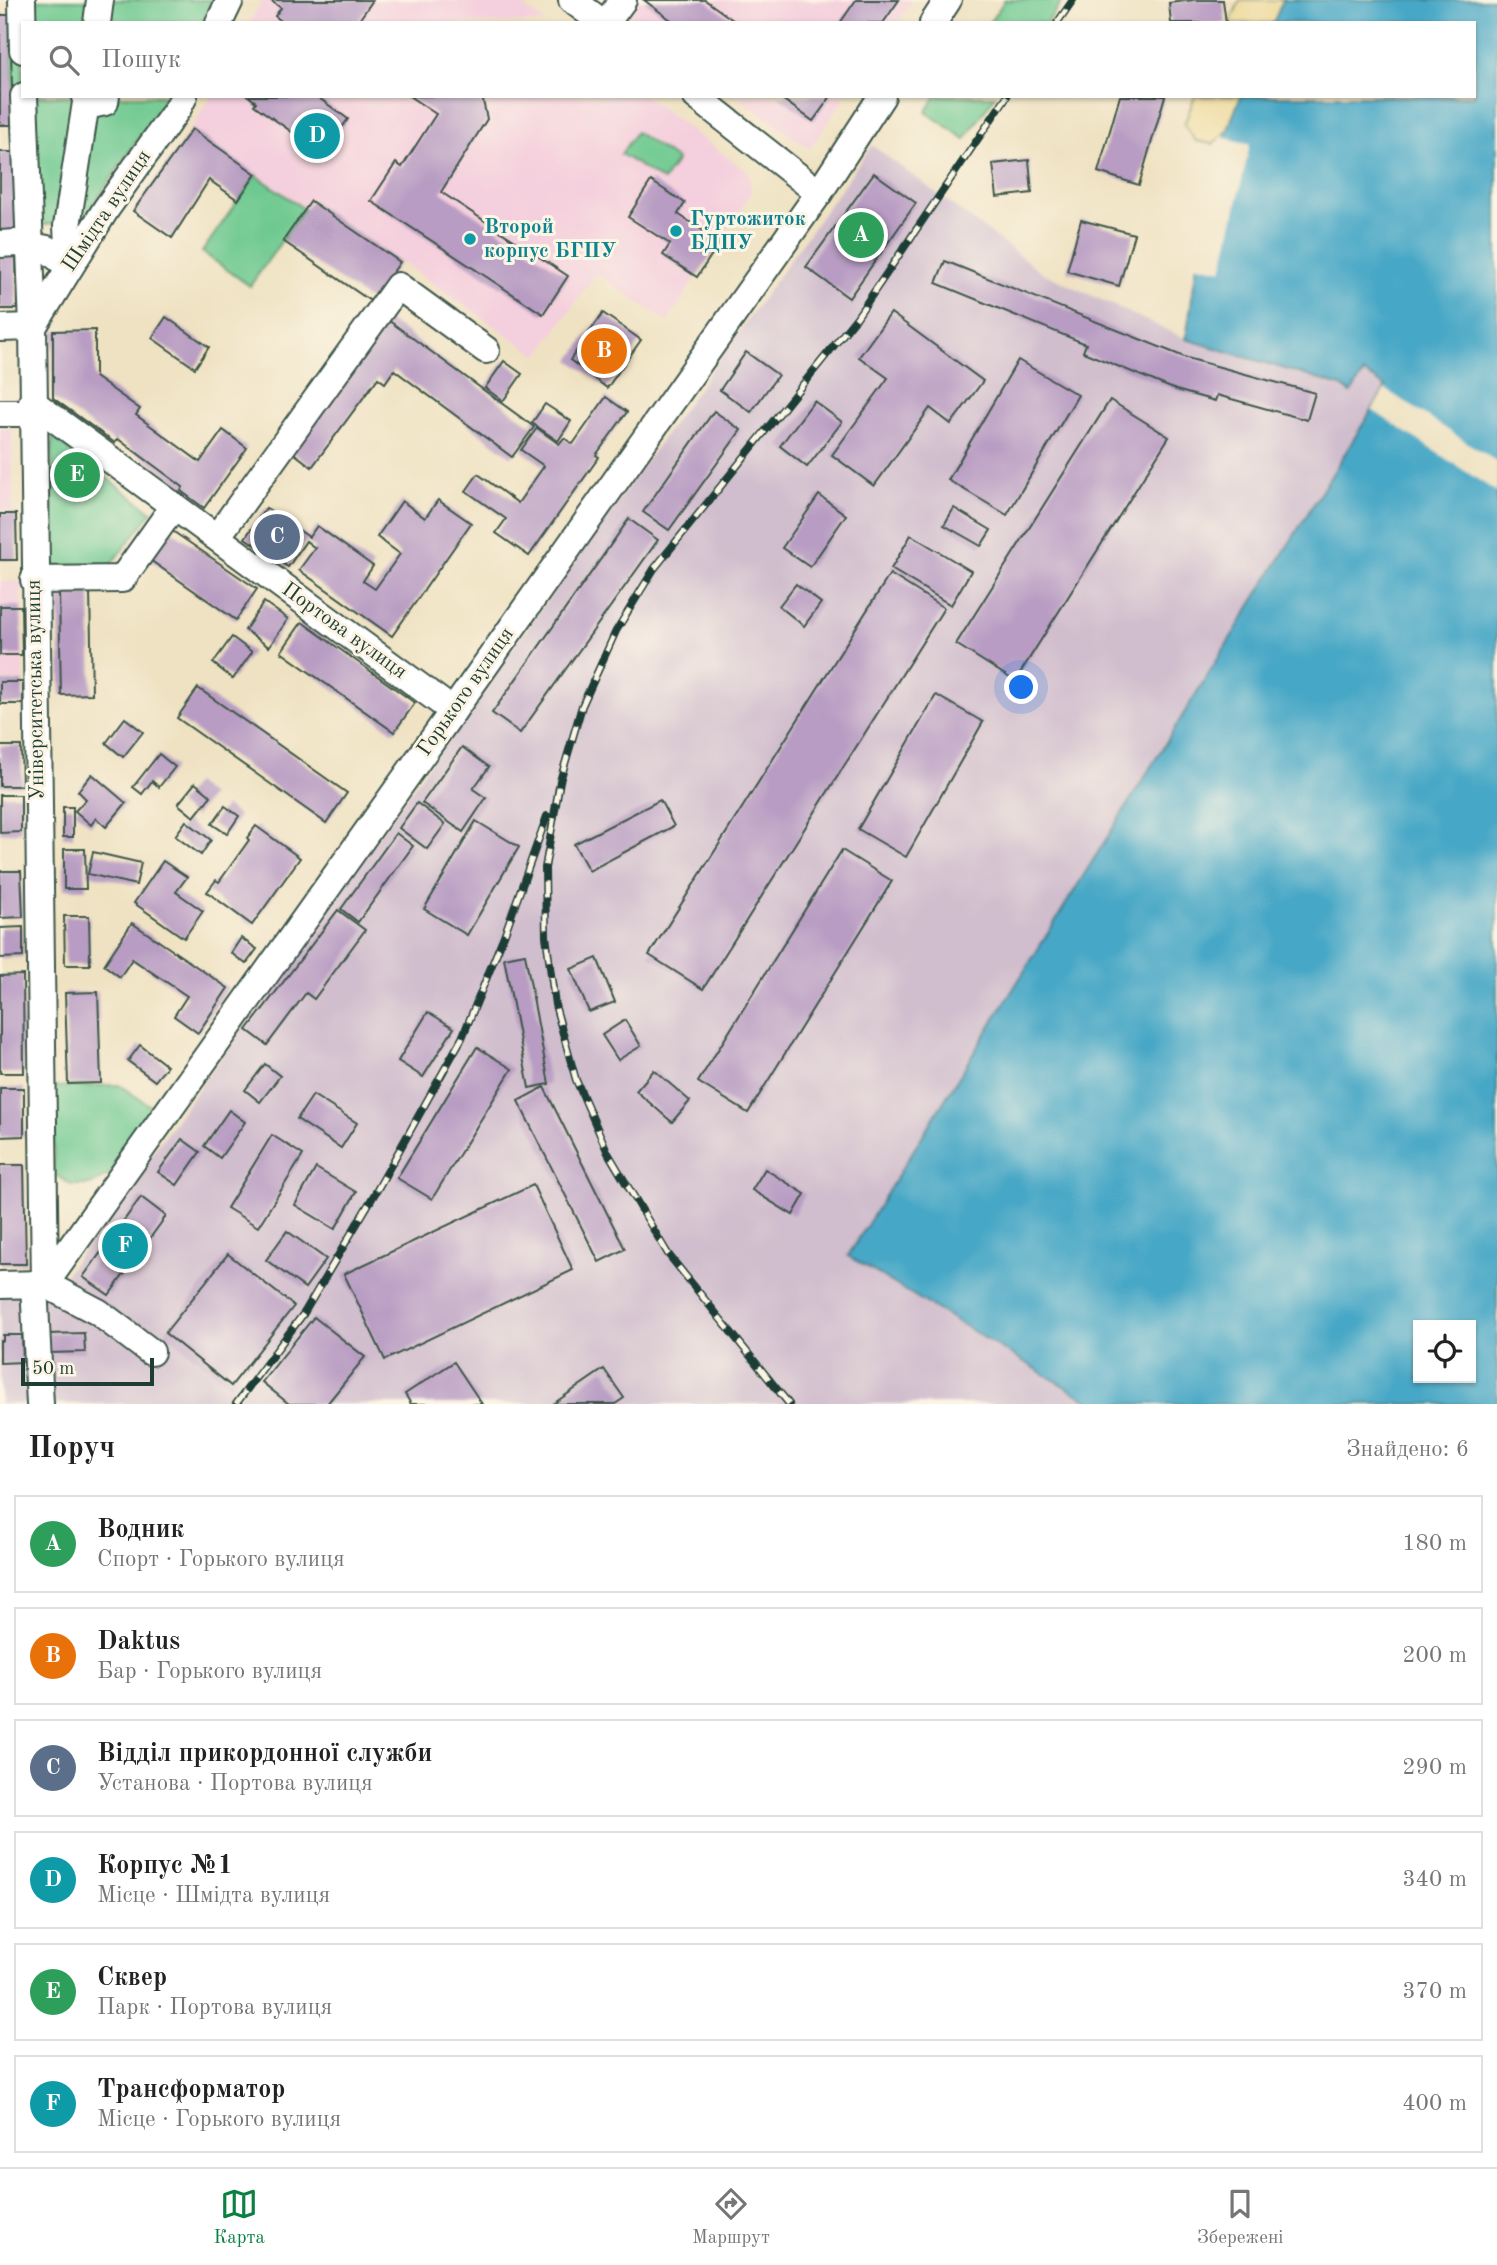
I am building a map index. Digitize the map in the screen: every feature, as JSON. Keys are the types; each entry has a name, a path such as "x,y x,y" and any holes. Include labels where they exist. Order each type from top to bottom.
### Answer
{"street":[{"path":"22,0 22,21"},
{"path":"97,21 100,0"},
{"path":"116,21 118,0"},
{"path":"220,21 230,0"},
{"path":"572,0 602,21"},
{"path":"606,21 622,0"},
{"path":"934,21 948,0"},
{"name":"Університетська вулиця","path":"24,98 33,327 40,1404"},
{"name":"Шмідта вулиця","path":"33,327 106,209 183,98"},
{"path":"699,98 818,193"},
{"name":"Горького вулиця","path":"40,1284 453,711 818,193 881,98"},
{"path":"69,267 67,226 93,99"},
{"path":"0,244 47,248 69,267"},
{"path":"217,537 398,286 486,350"},
{"path":"0,328 33,327"},
{"path":"0,413 32,407"},
{"name":"Портова вулиця","path":"32,407 217,537 453,711"},
{"path":"34,580 122,579 174,506"},
{"path":"0,1285 40,1284 98,1312 151,1352"}],"shaded area":[{"path":"263,0 515,0 543,21 250,21"},
{"path":"636,0 912,0 898,21 631,21 625,16"},
{"path":"211,98 648,98 749,173 751,193 667,322 596,273 538,356 311,200 305,208 191,128"},
{"path":"740,98 845,98 810,149"},
{"path":"872,145 1043,273 1186,339 1341,386 1351,393 1364,373 1386,387 849,1255 1094,1404 0,1404 0,1293 53,1292"},
{"path":"12,428 13,511 0,511 0,429"},
{"path":"21,581 23,681 0,681 0,582"}],"green space":[{"path":"11,0 212,0 203,21 21,21 21,98 166,98 81,223 16,225"},
{"path":"1005,0 1063,0 1048,21 990,21"},
{"path":"935,98 994,98 965,139 926,112"},
{"path":"636,132 677,160 663,181 621,154"},
{"path":"256,175 304,209 250,286 202,252"},
{"path":"52,437 152,512 108,568 53,570"},
{"path":"119,1085 155,1109 109,1175 90,1185 71,1185 54,1174 53,1087"}],"sand":[{"path":"1240,0 1287,0 1278,21 1231,21"},
{"path":"1194,98 1244,98 1231,127 1213,144 1196,141 1184,125"}],"water":[{"path":"1283,0 1497,0 1497,1404 1094,1404 848,1256 1386,387 1364,373 1351,393 1341,386 1186,339 1205,216 1220,155 1240,98 1476,98 1476,21 1274,21"}],"pier":[{"path":"1221,137 1250,144 1222,270 1194,264 1202,206"},
{"path":"1385,389 1497,462 1497,492 1372,410"}],"building":[{"path":"270,0 373,0 358,21 281,21 275,16 281,8"},
{"path":"644,0 705,0 734,21 672,21"},
{"path":"856,0 899,0 884,21 841,21"},
{"path":"1223,0 1226,21 1171,21 1169,3"},
{"path":"0,15 10,15 13,125 0,125"},
{"path":"251,98 319,98 348,119 323,154 254,105 256,102"},
{"name":"Второй корпус БГПУ","path":"412,98 482,98 487,119 441,192 568,276 543,314 371,201 396,163 402,167 436,114"},
{"path":"781,98 830,98 813,121"},
{"path":"1119,98 1164,98 1139,185 1098,172"},
{"path":"192,129 256,174 238,200 209,180 172,238 133,211"},
{"path":"0,152 13,152 16,233 0,234"},
{"path":"1029,160 1032,193 997,197 993,164"},
{"path":"874,173 916,203 849,298 806,267"},
{"name":"Гуртожиток БДПУ","path":"651,181 685,203 678,214 720,242 697,277 663,255 670,244 628,217"},
{"path":"311,201 400,262 372,302 283,241"},
{"path":"1081,220 1134,234 1119,286 1067,271"},
{"path":"0,252 16,252 17,309 0,309"},
{"path":"945,261 1187,358 1315,393 1307,420 1217,395 1215,401 1176,390 1083,352 1086,344 936,283"},
{"path":"603,313 641,340 607,388 570,360"},
{"path":"891,313 983,381 951,424 930,408 874,486 832,455 888,378 859,357"},
{"path":"166,317 209,347 195,368 152,338"},
{"path":"388,320 534,427 512,457 394,370 385,383 378,378 312,467 291,451"},
{"path":"95,330 95,377 140,409 136,415 200,462 223,430 247,448 204,508 181,491 183,487 118,439 115,443 53,398 53,331"},
{"path":"746,352 778,375 751,412 720,390"},
{"path":"1018,360 1078,395 1007,515 948,480"},
{"path":"504,361 522,374 503,401 485,388"},
{"path":"606,397 627,412 596,455 599,457 529,556 496,533 506,519 466,491 478,474 518,503 544,466 521,450 537,428 559,444 564,438 573,444"},
{"path":"1110,400 1169,437 1015,681 956,644"},
{"path":"814,401 842,422 807,467 780,446"},
{"path":"545,404 571,421 558,441 532,423"},
{"path":"714,411 741,430 669,530 643,512"},
{"path":"819,495 846,515 810,567 782,548"},
{"path":"438,500 471,523 392,636 299,570 315,548 306,541 288,567 245,538 266,508 309,537 317,526 373,566 363,581 375,589 400,554 377,537 402,501 425,518"},
{"path":"954,508 991,530 981,546 944,525"},
{"path":"0,514 16,514 17,560 0,560"},
{"path":"629,519 658,540 520,733 492,713"},
{"path":"171,530 257,589 236,620 150,560"},
{"path":"911,535 971,571 951,605 891,569"},
{"path":"890,574 944,608 703,989 649,955"},
{"path":"796,584 821,603 804,626 779,606"},
{"path":"59,591 90,591 92,694 61,695"},
{"path":"264,602 288,619 269,647 245,630"},
{"path":"0,606 21,606 22,655 0,655"},
{"path":"302,622 415,703 394,732 281,652"},
{"path":"232,637 252,652 233,679 213,663"},
{"path":"0,682 23,682 23,704 0,704"},
{"path":"198,688 347,793 326,823 177,718"},
{"path":"936,695 983,722 906,857 858,829"},
{"path":"125,718 143,732 123,757 106,743"},
{"path":"0,746 21,746 22,786 0,786"},
{"path":"462,747 489,767 473,789 486,798 463,832 422,803"},
{"path":"159,754 175,767 159,787 152,781 142,794 133,787"},
{"path":"92,774 126,803 106,827 96,818 91,825 75,811 86,799 78,791"},
{"path":"195,783 211,796 194,817 178,804"},
{"path":"0,795 21,795 21,832 0,833"},
{"path":"660,800 674,826 589,871 574,844"},
{"path":"417,803 445,824 427,849 399,828"},
{"path":"225,806 239,816 227,834 212,824"},
{"path":"63,807 73,807 73,837 63,837"},
{"path":"186,821 211,840 201,855 175,836"},
{"path":"476,821 519,847 467,935 424,909"},
{"path":"256,826 300,858 252,925 207,892 216,880 219,882"},
{"path":"396,833 413,846 358,922 341,909"},
{"path":"64,849 85,849 86,889 64,889"},
{"path":"842,850 892,881 748,1113 698,1082"},
{"path":"93,852 141,863 136,885 88,874"},
{"path":"163,861 187,877 176,892 203,911 184,938 134,903"},
{"path":"0,871 21,871 23,917 0,918"},
{"path":"338,910 365,930 314,999 306,993 267,1045 247,1030"},
{"path":"64,916 89,916 90,965 65,965"},
{"path":"132,923 228,988 198,1033 174,1016 187,996 132,959 120,977 104,965"},
{"path":"23,927 23,957 0,958 0,928"},
{"path":"241,938 257,949 246,964 231,953"},
{"path":"525,954 549,1084 529,1088 504,958"},
{"path":"597,958 615,1002 589,1012 571,969"},
{"path":"23,975 24,1073 0,1073 0,976"},
{"path":"98,992 101,1083 68,1084 65,993"},
{"path":"428,1012 454,1028 423,1077 398,1061"},
{"path":"625,1020 641,1046 618,1060 602,1035"},
{"path":"140,1045 167,1066 155,1081 128,1061"},
{"path":"477,1047 512,1069 432,1199 397,1178"},
{"path":"265,1064 280,1076 260,1102 245,1090"},
{"path":"654,1070 690,1101 672,1122 636,1091"},
{"path":"544,1087 625,1249 599,1262 518,1101"},
{"path":"0,1088 24,1088 24,1136 0,1137"},
{"path":"313,1095 357,1123 341,1148 297,1119"},
{"path":"229,1110 245,1122 220,1158 204,1146"},
{"path":"272,1135 303,1155 258,1227 227,1208"},
{"path":"182,1139 200,1152 177,1185 158,1172"},
{"path":"0,1165 24,1165 26,1264 0,1264"},
{"path":"316,1168 356,1192 335,1229 295,1205"},
{"path":"765,1169 805,1194 793,1215 752,1190"},
{"path":"533,1185 573,1270 385,1360 344,1274"},
{"path":"141,1197 166,1216 109,1295 83,1277"},
{"path":"287,1231 326,1259 305,1288 266,1260"},
{"path":"228,1254 294,1306 231,1386 165,1333"},
{"path":"314,1317 365,1357 327,1404 289,1404 262,1382"},
{"path":"84,1333 85,1352 49,1353 48,1334"},
{"path":"3,1335 22,1335 23,1362 0,1363 0,1341 3,1341"},
{"path":"454,1362 482,1404 411,1404 405,1394"},
{"path":"604,1369 624,1398 615,1404 553,1404"}],"railway":[{"path":"1058,21 1073,0"},
{"path":"789,1404 668,1254 608,1153 576,1080 555,1005 546,936 545,868 560,781 582,706 616,631 654,569 857,317 1006,98"},
{"path":"236,1404 304,1313 462,1038 505,933 547,816"}],"place":[{"name":"Корпус №1","path":"317,136"},
{"name":"Гуртожиток БДПУ","path":"676,231"},
{"name":"Водник","path":"861,235"},
{"name":"Второй корпус БГПУ","path":"470,239"},
{"name":"Daktus","path":"604,351"},
{"name":"Сквер","path":"77,475"},
{"name":"Відділ прикордонної служби","path":"277,537"},
{"name":"Трансформатор","path":"125,1246"}]}
